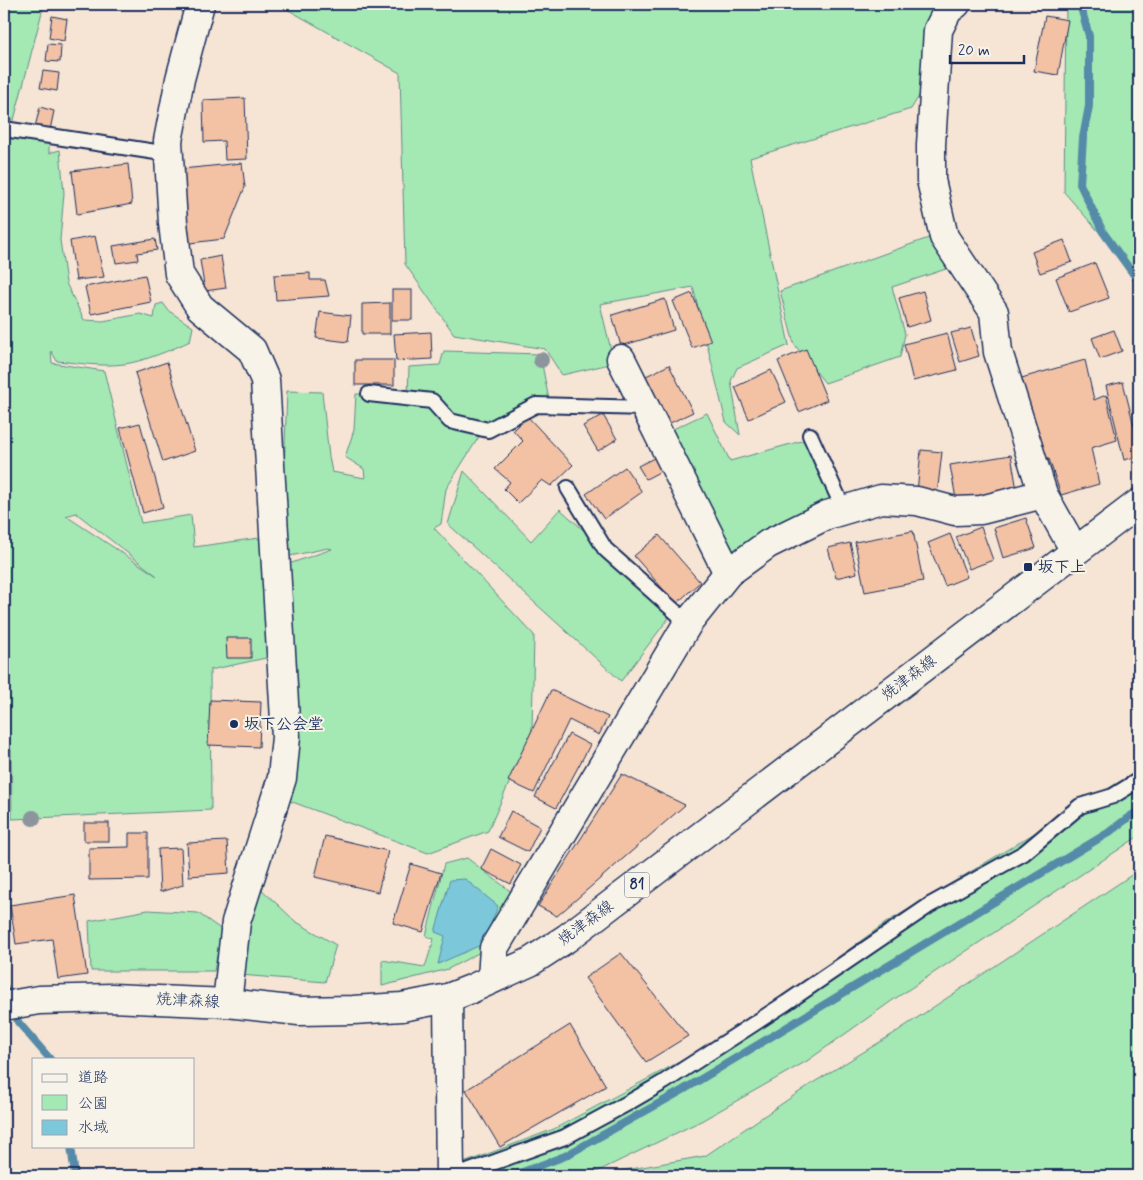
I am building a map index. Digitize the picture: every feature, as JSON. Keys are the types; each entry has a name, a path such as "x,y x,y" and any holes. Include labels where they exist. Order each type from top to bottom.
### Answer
{"street":[{"path":"200,4 180,79 168,141 173,223 179,274 200,307 252,350 265,380 286,737 282,778 236,922 227,1003"},
{"path":"956,4 948,10 938,30 931,146 931,180 944,237 994,312 998,352 1043,494 1075,551"},
{"path":"621,359 728,573"},
{"path":"492,979 494,948 688,623 728,573 768,544 826,515 881,499 917,501 955,511 981,510 1043,494"},
{"name":"焼津森線","path":"4,1006 39,1000 112,998 227,1003 299,1011 353,1010 402,1007 448,998 492,979 530,962 567,938 1139,503"},
{"path":"448,998 450,1176"}],"lane":[{"path":"4,130 169,154"},
{"path":"369,394 432,401 450,422 488,430 536,405 645,408"},
{"path":"810,435 844,510"},
{"path":"568,488 605,549 688,623"},
{"path":"456,1176 565,1138 628,1103 664,1082 786,1003 930,905 1024,853 1080,806 1113,796 1139,780"}],"green space":[{"path":"4,4 44,4 14,120 4,119"},
{"path":"278,4 958,4 921,93 911,109 750,158 789,345 737,368 731,381 740,435 726,422 693,287 600,304 614,363 562,375 545,349 454,334 405,264 400,73"},
{"path":"1066,4 1139,4 1139,278 1064,192"},
{"path":"8,136 49,137 49,153 60,150 64,193 60,240 66,283 84,320 103,321 140,314 154,318 156,305 163,303 169,311 193,327 190,341 158,355 131,363 99,365 57,361 51,351 52,363 104,371 141,523 191,515 194,547 259,538 275,656 210,670 211,810 12,819 11,750 4,756 4,149","holes":["76,513 157,576 66,516"]},
{"path":"937,235 949,268 892,287 905,334 900,357 825,383 794,344 780,291"},
{"path":"444,351 540,354 549,400 487,424 446,489 441,524 434,528 534,635 532,731 488,831 428,853 282,798 283,566 332,549 328,548 290,556 282,524 287,391 322,392 332,472 365,478 364,469 345,457 354,430 356,394 408,395 409,367 440,365"},
{"path":"707,413 730,461 805,440 835,502 732,560 671,430"},
{"path":"464,471 531,541 560,509 674,611 621,681 448,524"},
{"path":"1139,770 1139,836 893,1000 807,1061 701,1121 588,1176 422,1176 437,1173 554,1129 737,1031 884,924"},
{"path":"467,858 513,893 488,948 448,969 382,986 382,960 425,967 434,939 426,936 444,864"},
{"path":"1139,870 1139,1176 600,1176 705,1156 811,1084 893,1034"},
{"path":"258,886 295,921 336,945 325,982 240,975"},
{"path":"148,910 198,913 222,930 214,971 91,971 89,921"}],"water":[{"path":"465,879 498,906 483,944 438,964 445,936 435,932 450,880"}],"building":[{"path":"52,16 67,19 64,41 49,38"},
{"path":"1045,16 1068,20 1058,75 1034,71"},
{"path":"48,44 61,45 60,62 46,61"},
{"path":"43,71 59,73 57,91 40,88"},
{"path":"245,98 247,159 225,160 224,141 204,142 203,100"},
{"path":"40,107 54,111 50,130 35,127"},
{"path":"242,163 245,187 224,239 190,243 182,169"},
{"path":"128,164 132,204 77,214 72,171"},
{"path":"95,236 104,277 76,280 70,241"},
{"path":"155,239 157,250 137,253 138,260 116,263 113,246"},
{"path":"1064,240 1072,262 1040,273 1032,252"},
{"path":"221,256 226,288 205,291 200,260"},
{"path":"1095,263 1109,298 1069,312 1056,278"},
{"path":"310,273 310,280 325,280 329,296 276,300 274,275"},
{"path":"145,275 151,302 91,314 85,287"},
{"path":"392,290 412,290 412,320 392,320"},
{"path":"923,291 931,320 907,327 899,298"},
{"path":"692,293 711,341 692,348 673,301"},
{"path":"665,299 674,330 621,346 612,315"},
{"path":"390,303 390,334 362,334 362,304"},
{"path":"320,312 351,316 348,342 316,338"},
{"path":"971,328 979,356 960,362 951,333"},
{"path":"1114,330 1122,351 1100,359 1092,338"},
{"path":"431,332 432,359 396,361 394,334"},
{"path":"947,333 957,370 913,381 904,344"},
{"path":"806,349 827,400 799,412 778,361"},
{"path":"355,360 394,360 394,385 355,385"},
{"path":"1085,360 1094,400 1106,395 1117,440 1091,448 1099,484 1061,495 1049,459 1040,462 1018,379"},
{"path":"167,362 195,451 163,462 135,373"},
{"path":"669,365 693,412 668,424 644,377"},
{"path":"771,370 786,402 749,419 735,387"},
{"path":"1123,382 1139,446 1139,456 1124,460 1106,386"},
{"path":"603,415 617,439 598,451 583,426"},
{"path":"527,416 573,465 551,486 542,480 518,503 504,489 510,482 495,469 523,441 513,430"},
{"path":"140,423 163,507 143,513 120,428"},
{"path":"921,450 942,452 937,495 917,493"},
{"path":"1011,455 1017,490 956,499 950,465"},
{"path":"654,458 661,471 646,479 638,466"},
{"path":"625,467 642,492 604,519 586,494"},
{"path":"1026,518 1036,548 1003,558 994,528"},
{"path":"981,527 993,560 969,569 956,537"},
{"path":"913,531 923,581 865,592 855,542"},
{"path":"950,534 967,577 945,586 928,543"},
{"path":"659,535 700,582 676,604 634,556"},
{"path":"850,543 857,573 836,578 828,548"},
{"path":"226,638 251,638 251,658 227,658"},
{"path":"551,690 608,717 599,735 569,720 534,793 508,781"},
{"name":"坂下公会堂","path":"210,700 261,702 259,747 208,745"},
{"path":"569,734 590,745 556,808 535,797"},
{"path":"622,774 685,805 557,916 538,906"},
{"path":"511,811 540,827 528,852 498,837"},
{"path":"84,823 109,823 109,841 84,841"},
{"path":"129,833 148,833 148,879 89,880 89,848 129,847"},
{"path":"325,836 388,851 378,892 315,877"},
{"path":"227,841 229,873 189,876 187,843"},
{"path":"181,848 183,885 160,892 158,849"},
{"path":"491,849 521,865 511,884 481,869"},
{"path":"411,864 441,873 423,932 393,923"},
{"path":"75,895 87,975 58,979 52,939 16,944 10,905"},
{"path":"621,953 688,1036 646,1062 585,978"},
{"path":"570,1025 606,1086 500,1147 466,1090"}],"waterway":[{"path":"1080,4 1089,36 1089,106 1083,138 1080,184 1103,232 1139,282"},
{"path":"512,1176 565,1156 683,1090 1108,833 1139,811"},
{"path":"4,986 18,1022 49,1058"},
{"path":"71,1148 75,1176"}],"place":[{"name":"坂下上","path":"1028,567"},
{"name":"坂下公会堂","path":"234,724"}]}
